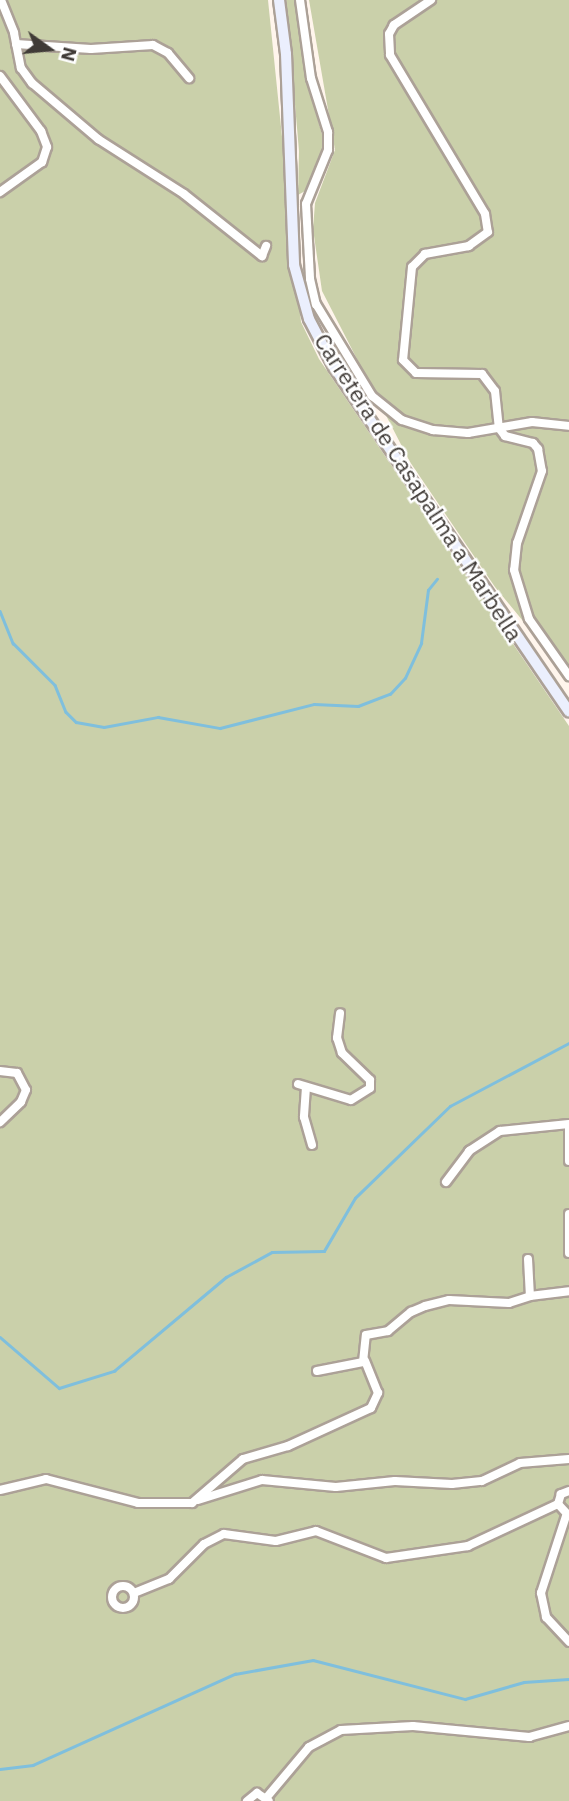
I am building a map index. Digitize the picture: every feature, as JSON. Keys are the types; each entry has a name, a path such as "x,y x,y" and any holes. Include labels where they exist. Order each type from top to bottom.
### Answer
{"main road":[{"name":"Carretera de Casapalma a Marbella","path":"279,0 289,102 294,265 309,319 334,366 569,712"}],"street":[{"path":"1,0 21,68 32,83 98,139 184,194 262,256 265,246"},
{"path":"300,0 311,78 328,132 328,149 309,191 305,213 306,249 316,304 372,396 402,420 445,431 499,428 517,423 569,426"},
{"path":"431,0 394,26 390,55 489,223 485,237 469,246 425,254 412,267 403,360 416,373 482,374 495,391 499,428 505,436 533,443 542,459 540,485 517,543 514,570 529,619 569,676"},
{"path":"16,44 91,49 153,45 168,53 189,78"},
{"path":"0,76 9,94 41,131 47,147 42,162 0,192"},
{"path":"312,1145 304,1117 302,1086 351,1100 371,1086 342,1053 337,1038 340,1013"},
{"path":"0,1071 17,1073 26,1090 21,1102 0,1122"},
{"path":"446,1182 469,1151 500,1131 569,1125 569,1161"},
{"path":"569,1214 569,1253"},
{"path":"528,1259 530,1296"},
{"path":"198,1500 236,1463 371,1408 379,1394 365,1360 365,1336 388,1331 411,1311 449,1300 509,1303 530,1296 569,1291"},
{"path":"317,1371 365,1360"},
{"path":"0,1490 46,1479 138,1503 198,1500 262,1480 336,1487 395,1481 452,1484 482,1480 520,1463 569,1459"},
{"path":"134,1593 169,1579 204,1544 224,1534 276,1541 316,1531 386,1558 468,1546 558,1504 561,1494 569,1491"},
{"path":"558,1504 567,1516 541,1593 545,1617 569,1642"},
{"path":"247,1801 257,1793 268,1799 309,1746 341,1730 413,1726 529,1737 569,1727"}],"green space":[{"path":"0,0 268,0 301,322 319,359 569,726 569,1801 0,1801"},
{"path":"286,0 295,0 306,78 323,138 321,155 305,191 298,195 299,151"},
{"path":"309,0 569,0 569,677 495,587 410,462 322,291 313,229 315,203 335,150"}],"waterway":[{"path":"0,611 13,643 55,685 66,712 76,722 104,727 158,717 220,728 314,704 358,706 390,694 405,678 421,643 428,590 437,579"},
{"path":"0,1337 59,1388 114,1371 226,1277 272,1252 324,1251 355,1198 450,1106 569,1043"},
{"path":"0,1769 33,1765 235,1674 313,1660 465,1699 524,1682 569,1679"}]}
